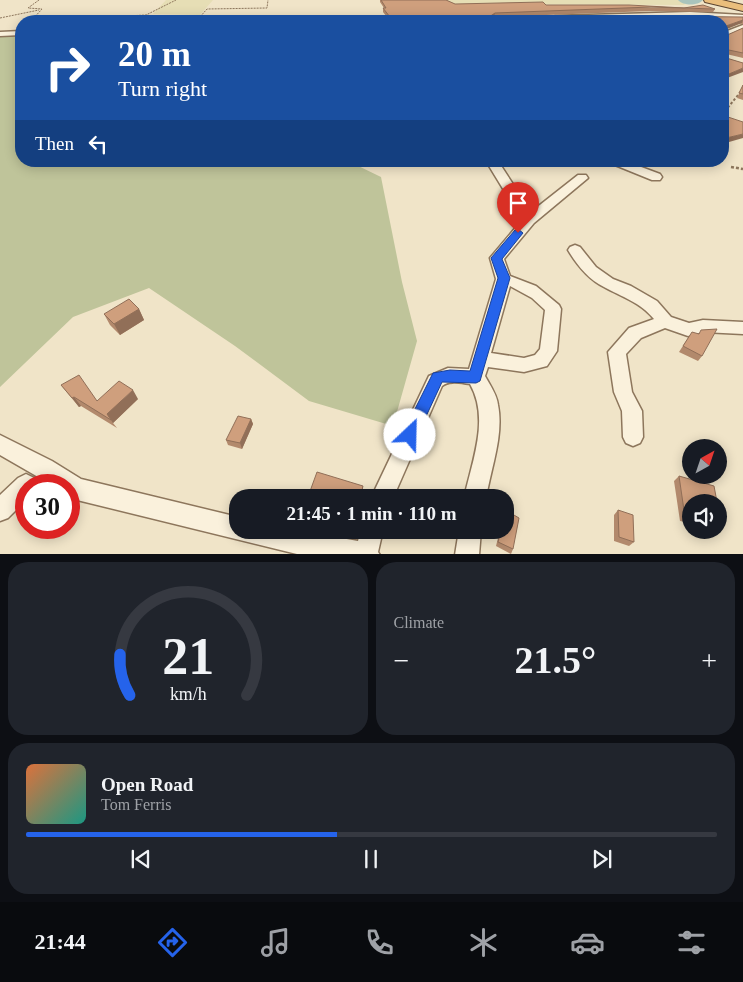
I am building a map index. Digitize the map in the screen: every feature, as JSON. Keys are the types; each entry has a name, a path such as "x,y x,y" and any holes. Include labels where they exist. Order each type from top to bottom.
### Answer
{"highway":[{"path":"711,0 743,8"}],"street":[{"path":"651,15 708,15"},
{"path":"729,16 743,17"},
{"path":"729,33 743,28"},
{"path":"0,34 15,33"},
{"path":"496,167 529,220"},
{"path":"630,167 656,177"},
{"path":"477,489 482,470 490,406 478,368 504,278 497,258 529,220 582,178"},
{"path":"575,250 591,271 608,283 626,290 651,305 665,320 688,330 703,326 743,328"},
{"path":"386,489 438,377 478,368 529,365 541,361 548,350 553,309 550,304 504,278"},
{"path":"633,437 632,411 623,392 617,352 635,333 665,320"},
{"path":"0,444 45,468 78,489 229,526"},
{"path":"38,474 45,468"},
{"path":"0,510 15,496"},
{"path":"274,539 307,550 367,554 370,539"},
{"path":"466,554 468,539"}],"path":[{"path":"39,0 28,8 42,9"},
{"path":"146,15 176,0"},
{"path":"202,15 207,9 266,8 268,0"},
{"path":"36,15 42,9"},
{"path":"0,18 42,9"},
{"path":"729,106 743,89"},
{"path":"731,167 743,169"}],"shaded area":[{"path":"166,0 213,0 200,15 153,14"},
{"path":"445,0 690,0 694,2 683,5 453,4"}],"green space":[{"path":"15,34 15,167 360,167 381,177 402,282 417,341 393,426 309,401 235,346 149,288 73,317 0,387 0,35"}],"building":[{"path":"381,0 446,0 455,4 543,2 546,5 629,5 684,8 703,5 715,9 651,7 495,13 492,15 388,15 383,8 386,8"},
{"path":"729,17 743,17 743,20 729,25"},
{"path":"743,28 743,53 729,50 729,34"},
{"path":"729,59 743,63 743,68 729,74"},
{"path":"743,85 743,94 739,93"},
{"path":"729,117 743,122 743,134 729,137"},
{"path":"129,299 139,309 114,324 104,314"},
{"path":"717,329 702,356 683,346 692,332 699,334 701,330"},
{"path":"79,375 97,401 119,381 133,390 107,414 111,420 74,397 72,398 61,385"},
{"path":"238,416 251,419 240,443 226,440"},
{"path":"317,472 363,486 362,489 311,489"},
{"path":"679,476 682,477 682,484 707,484 714,486 716,494 682,494 682,496"},
{"path":"618,510 633,515 634,542 619,537"},
{"path":"514,515 519,518 513,549 498,542 499,539 514,539"}],"waterway":[{"path":"684,0 697,0"}],"route":[{"path":"410,435 438,377 450,375 476,377 504,278 497,258 518,233"}]}
